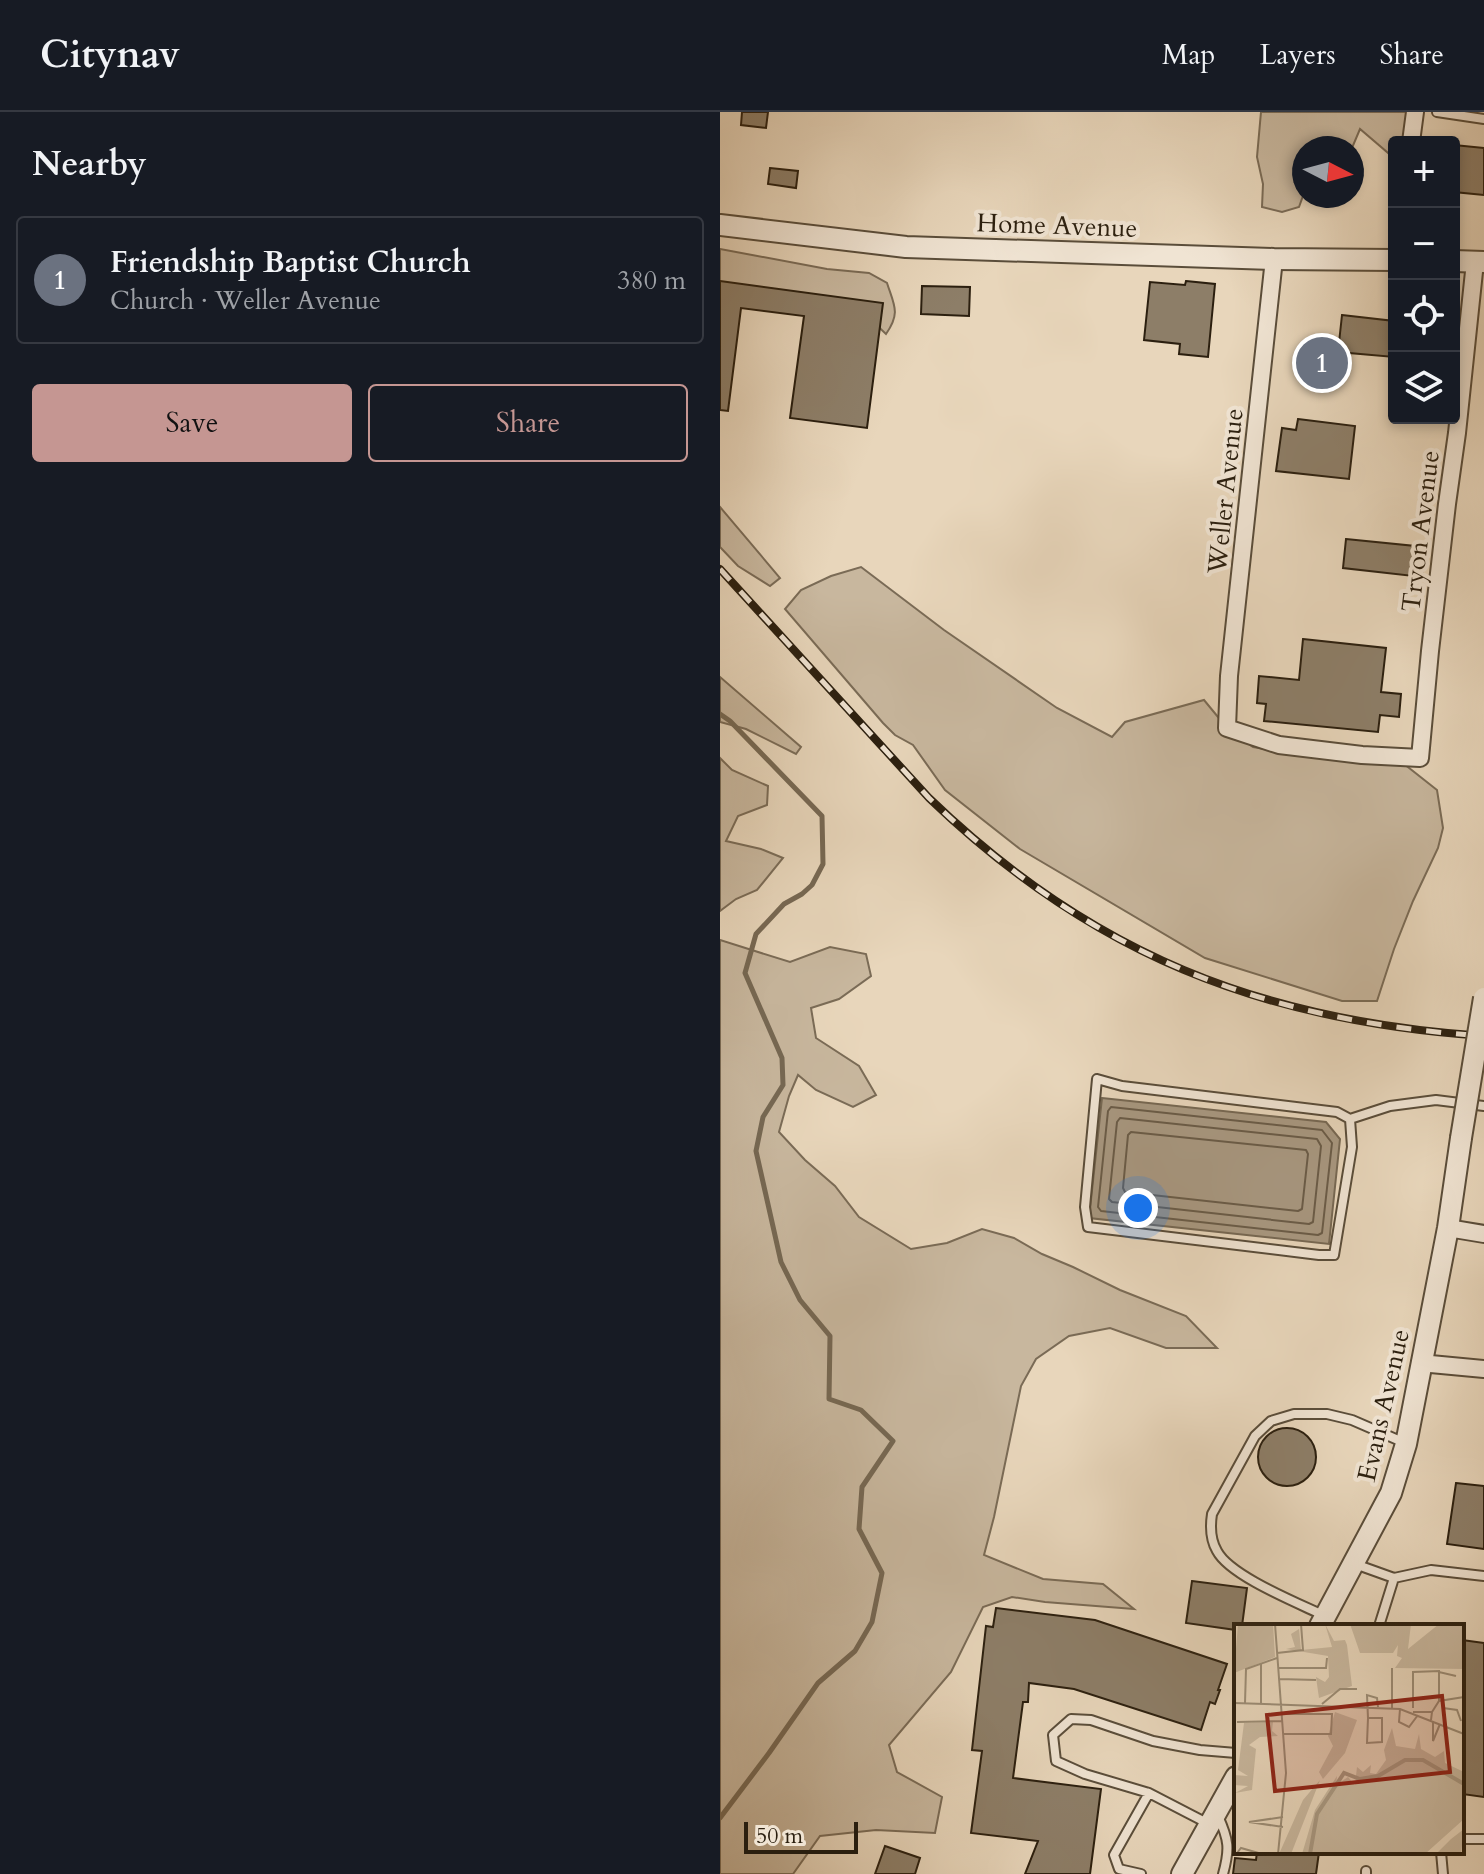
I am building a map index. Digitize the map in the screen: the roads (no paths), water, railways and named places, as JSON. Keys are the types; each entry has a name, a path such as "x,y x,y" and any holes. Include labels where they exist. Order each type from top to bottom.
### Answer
{"street":[{"path":"1412,136 1415,112"},
{"name":"Home Avenue","path":"720,225 906,247 1388,260"},
{"name":"Weller Avenue","path":"1274,259 1229,676 1227,728 1279,745 1420,758"},
{"path":"1460,261 1480,262"},
{"name":"Tryon Avenue","path":"1420,758 1447,504 1480,262"},
{"name":"Evans Avenue","path":"1322,1621 1391,1493 1406,1444 1448,1228 1484,998"},
{"path":"1448,1228 1484,1234"},
{"path":"1420,1363 1484,1369"},
{"path":"1182,1874 1234,1781"}],"lane":[{"path":"1437,112 1484,119"},
{"path":"1350,1119 1352,1147 1334,1255 1088,1227 1085,1207 1097,1079 1122,1086 1337,1112 1350,1119 1390,1106 1436,1100 1484,1106"},
{"path":"1322,1621 1230,1566 1218,1553 1212,1540 1212,1514 1255,1436 1271,1421 1294,1414 1327,1414 1352,1420 1406,1444"},
{"path":"1353,1563 1394,1578 1431,1570 1484,1576"},
{"path":"1380,1624 1394,1578"},
{"path":"1223,1874 1229,1849 1227,1835 1213,1818 1056,1761 1053,1735 1071,1719 1091,1720 1153,1741 1234,1753"},
{"path":"1141,1874 1119,1869 1114,1855 1149,1793"},
{"path":"1464,1839 1484,1839"},
{"path":"1441,1854 1443,1874"}],"water":[{"path":"1102,1098 1326,1122 1340,1139 1329,1244 1089,1218"}],"waterway":[{"path":"720,714 822,816 823,864 812,885 784,904 756,934 745,973 782,1058 783,1085 763,1117 756,1151 781,1262 800,1300 830,1336 829,1399 861,1410 893,1441 862,1487 859,1529 882,1573 872,1622 855,1651 818,1683 720,1818"}],"railway":[{"path":"720,569 929,798 990,852 1053,899 1117,938 1184,970 1253,995 1326,1014 1403,1028 1484,1036"}],"place":[{"name":"Friendship Baptist Church","path":"1322,363"}]}
